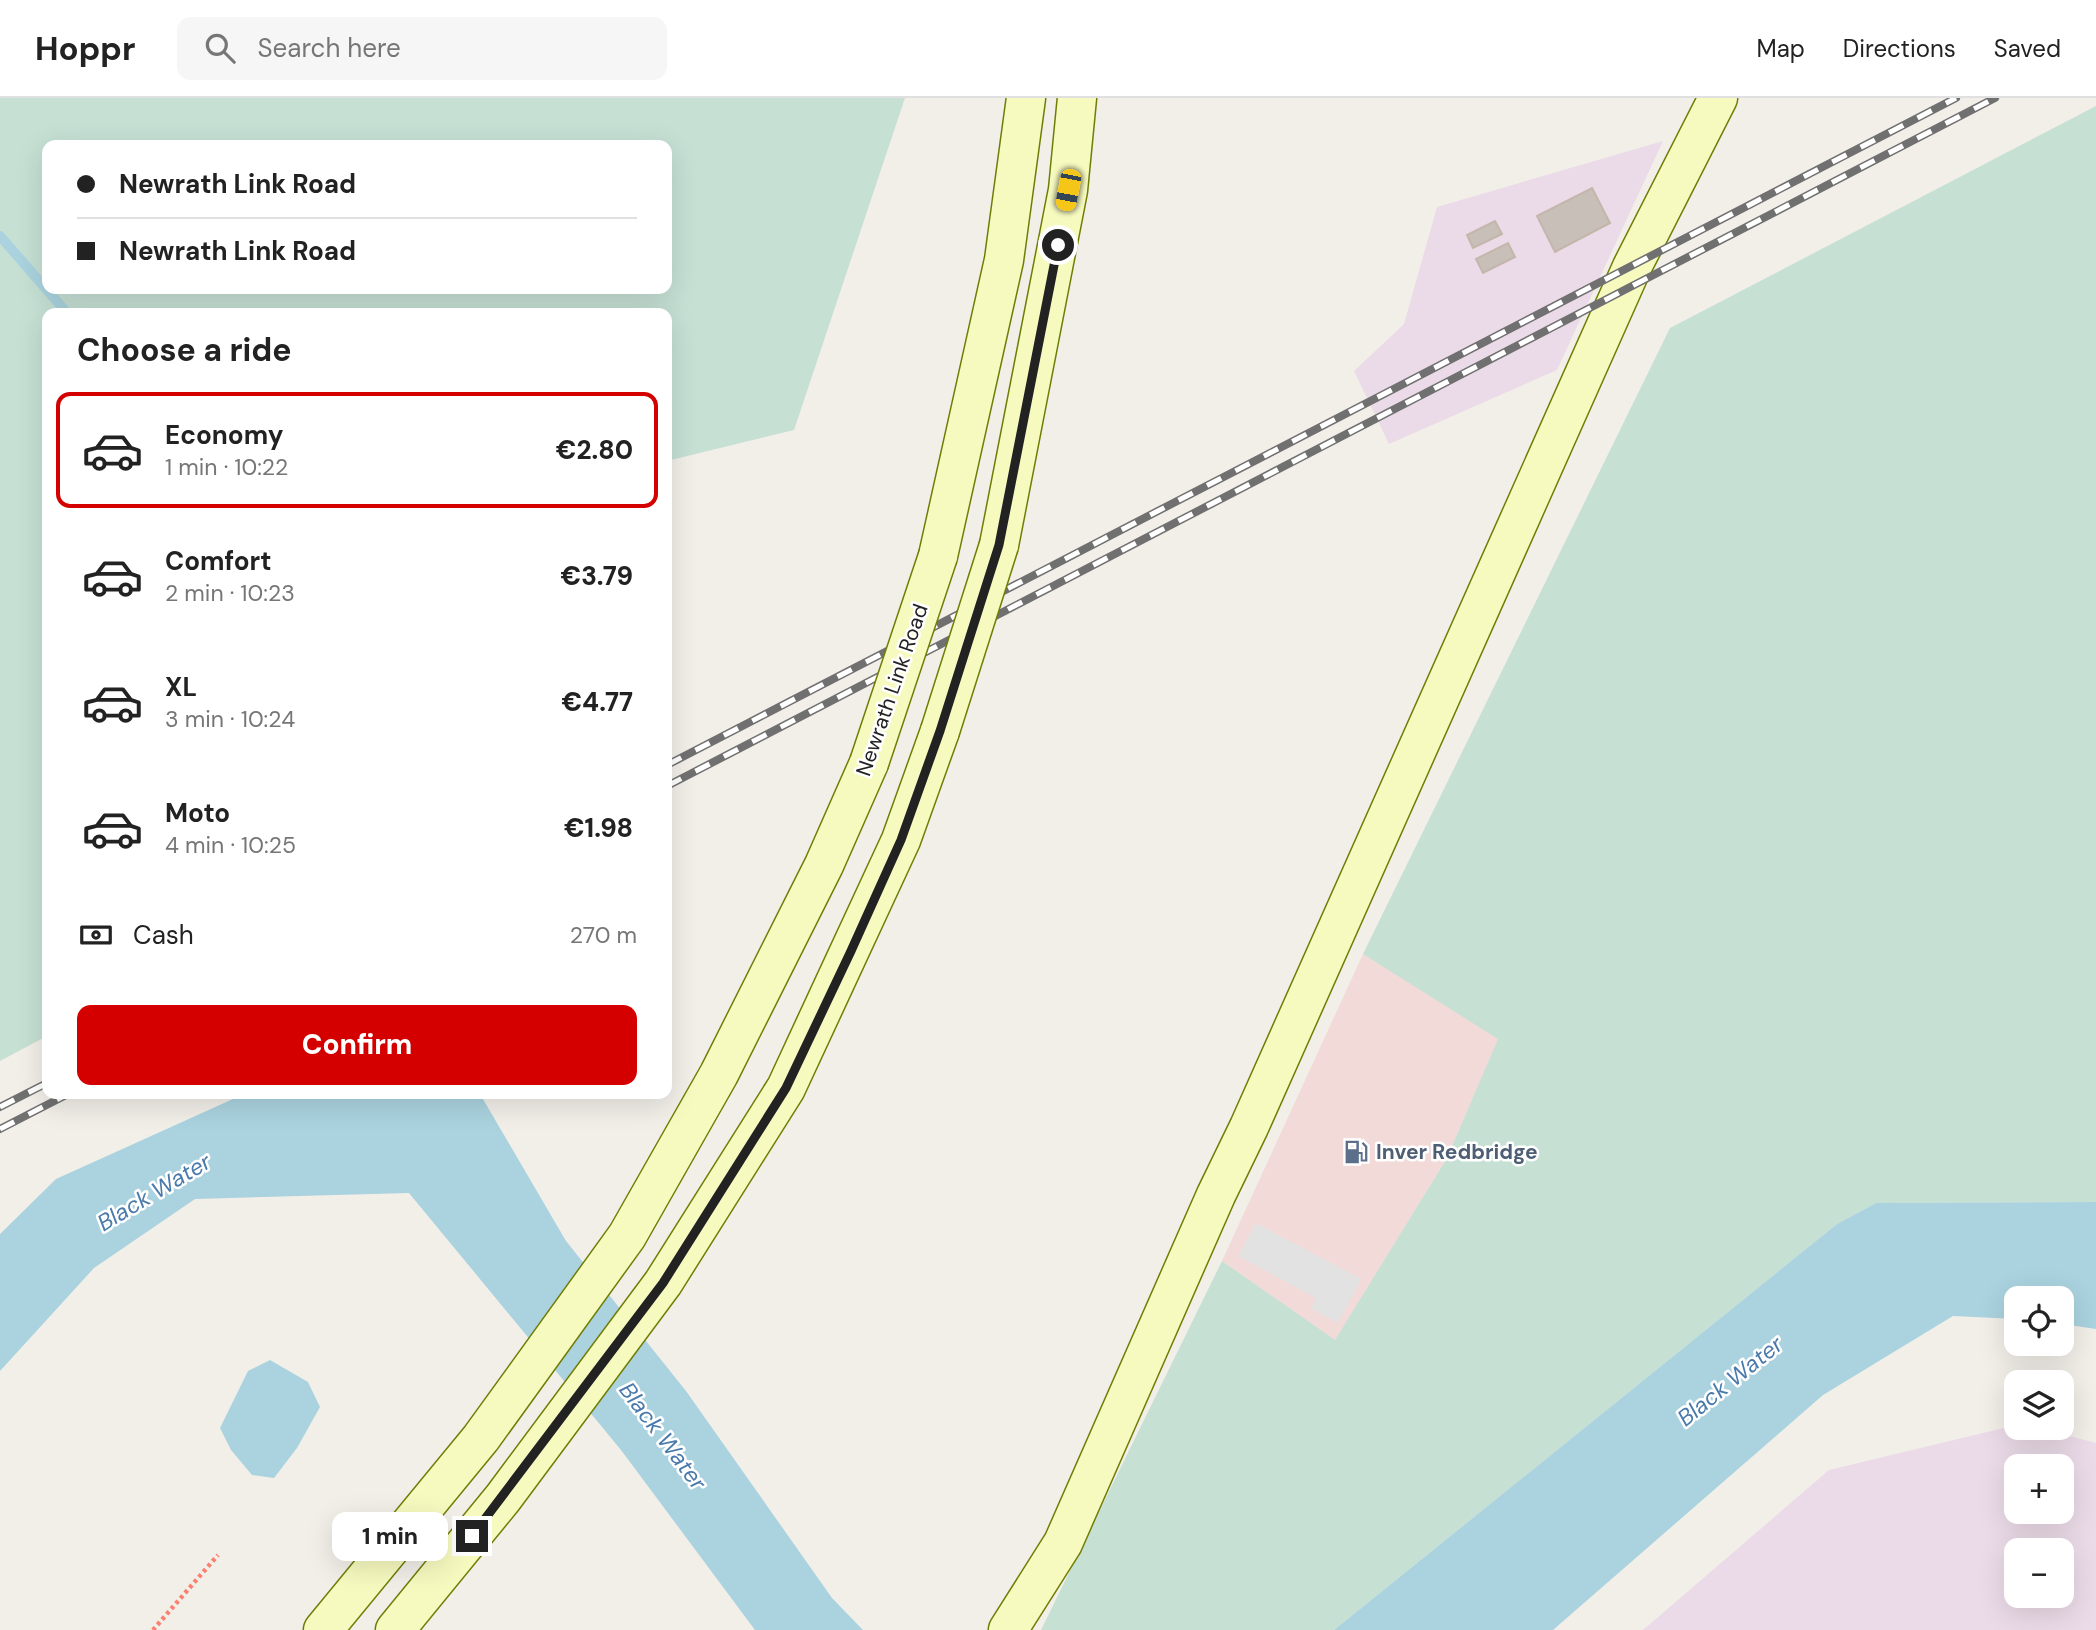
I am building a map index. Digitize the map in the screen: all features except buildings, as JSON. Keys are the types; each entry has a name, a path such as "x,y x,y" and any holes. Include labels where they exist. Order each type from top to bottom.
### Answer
{"main road":[{"name":"Newrath Link Road","path":"323,1630 481,1438 627,1236 719,1074 824,865 869,763 938,556 1004,260 1026,98"},
{"path":"395,1630 503,1498 663,1283 786,1088 901,840 940,731 999,545 1068,190 1077,98"},
{"path":"1008,1630 1063,1543 1619,295 1718,98"}],"path":[{"path":"153,1630 218,1555"}],"shaded area":[{"path":"1663,141 1557,370 1389,444 1354,371 1404,324 1437,207"},
{"path":"1363,954 1499,1038 1447,1158 1335,1341 1222,1261"},
{"path":"1256,1223 1361,1279 1338,1323 1311,1309 1316,1298 1238,1256"},
{"path":"2004,1428 2004,1440 2074,1440 2074,1437 2096,1443 2096,1630 1643,1630 1829,1470"}],"green space":[{"path":"0,98 905,98 794,430 672,460 672,308 42,308 42,1039 0,1061"},
{"path":"2096,106 2096,1202 1876,1203 1837,1224 1334,1630 1041,1630 1222,1261 1335,1340 1447,1158 1498,1039 1363,954 1670,328"}],"water":[{"name":"Black Water","path":"233,1099 483,1099 566,1241 686,1391 832,1598 863,1630 755,1630 621,1450 409,1193 195,1199 94,1268 0,1371 0,1234 56,1179"},
{"name":"Black Water","path":"2096,1202 2096,1329 2074,1326 2074,1286 2004,1286 2004,1318 1953,1316 1823,1395 1553,1630 1334,1630 1837,1224 1876,1203"},
{"path":"270,1360 308,1382 320,1407 297,1448 274,1478 252,1475 231,1450 220,1428 248,1371"}],"waterway":[{"path":"0,236 42,284"},
{"path":"50,294 63,308"}],"railway":[{"path":"672,762 1956,98"},
{"path":"672,783 1995,98"},
{"path":"0,1107 42,1086"},
{"path":"0,1129 58,1099"}],"place":[{"name":"Inver Redbridge","path":"1356,1152"}],"route":[{"path":"472,1536 663,1283 786,1088 851,951 901,840 940,731 999,545 1058,245"}]}
